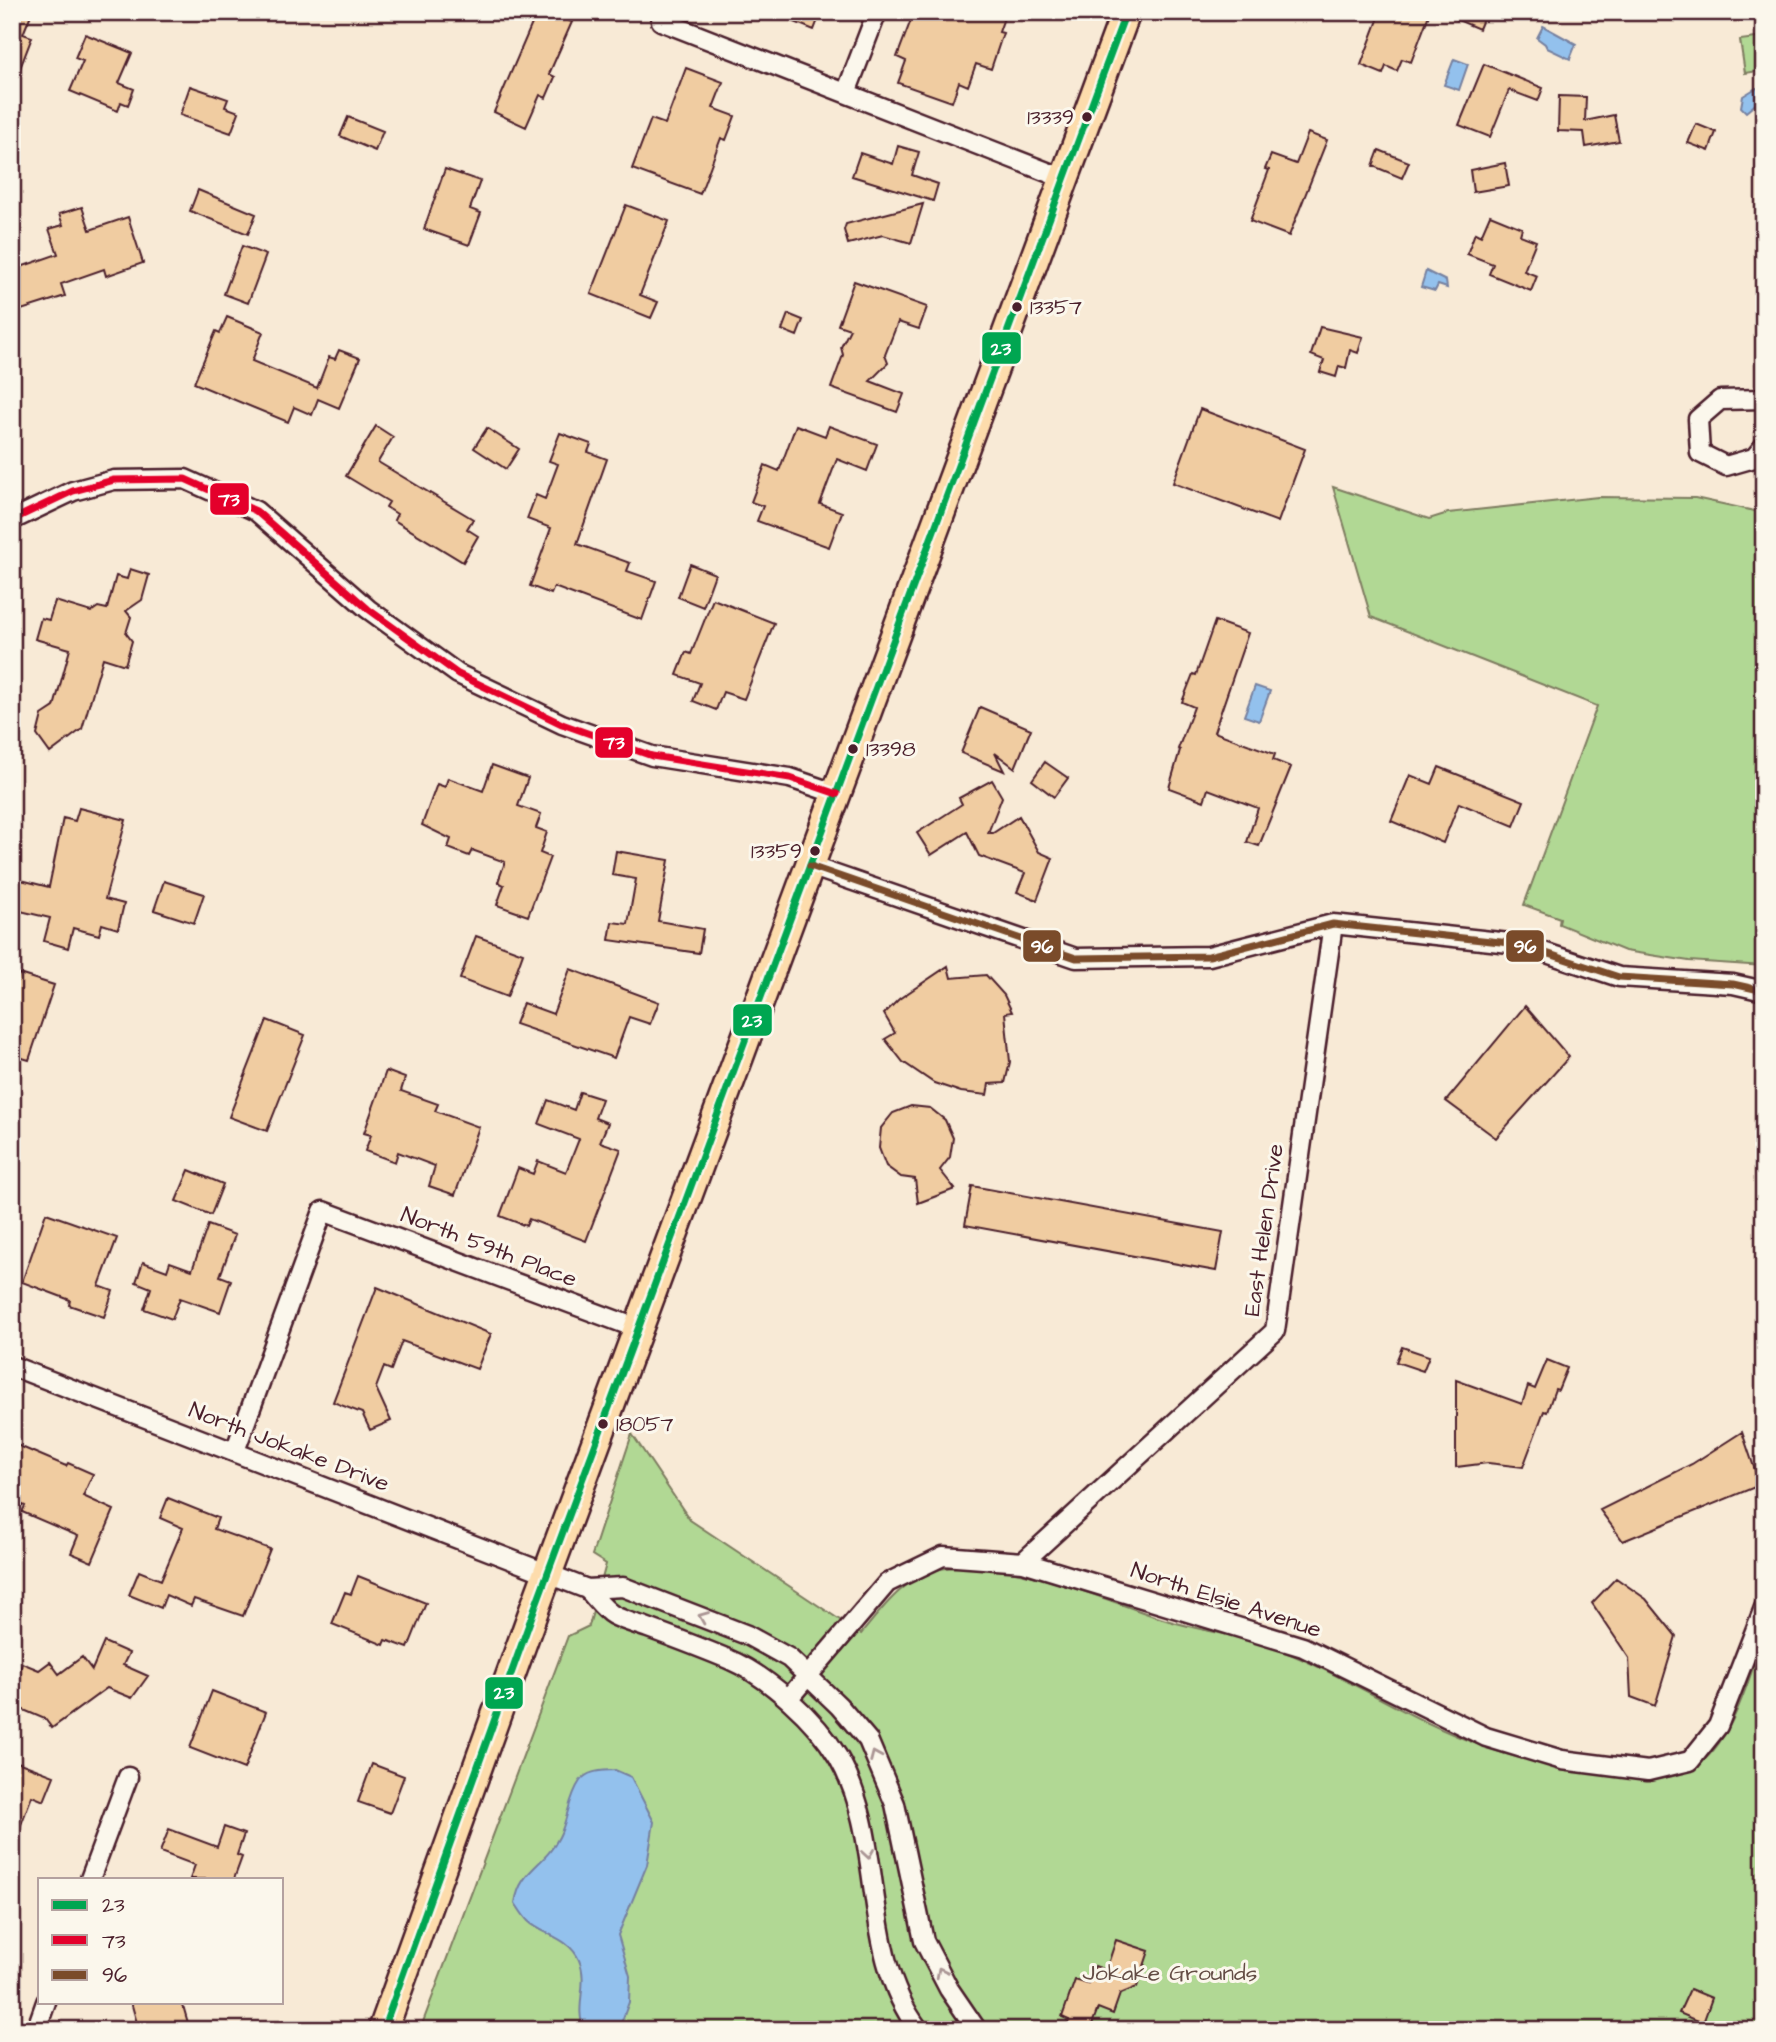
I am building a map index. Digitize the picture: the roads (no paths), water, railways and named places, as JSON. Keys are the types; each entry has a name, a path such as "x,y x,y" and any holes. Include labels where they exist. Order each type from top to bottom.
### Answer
{"main road":[{"path":"383,2030 548,1575 1126,12"}],"street":[{"path":"846,93 877,12"},
{"path":"661,21 1065,179"},
{"path":"1764,399 1720,400 1698,419 1700,453 1726,466 1754,458 1764,446"},
{"path":"12,520 73,491 114,480 185,479 256,511 368,609 458,674 562,724 652,756 790,778 837,794"},
{"path":"810,866 1076,958 1209,956 1334,924 1519,944 1619,976 1733,984 1764,990"},
{"name":"East Helen Drive","path":"1023,1562 1275,1331 1334,924"},
{"name":"North 59th Place","path":"235,1451 323,1211 639,1329"},
{"name":"North Jokake Drive","path":"12,1366 587,1589"},
{"name":"North Elsie Avenue","path":"788,1699 887,1583 943,1556 1023,1562 1303,1647 1486,1737 1562,1760 1648,1771 1690,1761 1718,1726 1764,1608"},
{"path":"587,1589 623,1587 747,1635 789,1658 868,1740 895,1804 924,1941 949,1989 977,2030"},
{"path":"587,1589 612,1615 731,1660 788,1699 837,1757 862,1814 878,1930 905,2011 919,2030"},
{"path":"90,1878 128,1777"},
{"path":"36,2030 45,2004"}],"water":[{"path":"1543,26 1576,44 1570,59 1547,48 1537,38"},
{"path":"1454,59 1468,64 1459,90 1444,85"},
{"path":"1756,88 1762,90 1763,98 1746,112 1741,107 1743,96"},
{"path":"1426,271 1446,281 1447,288 1438,285 1435,291 1421,287"},
{"path":"1255,686 1270,691 1259,721 1244,716"},
{"path":"615,1770 631,1777 654,1822 647,1865 618,1935 630,1976 629,2002 619,2029 584,2030 580,2012 582,1969 575,1952 562,1941 534,1926 515,1903 522,1882 547,1855 559,1837 573,1795 583,1777 600,1771"}],"place":[{"name":"13339","path":"1087,117"},
{"name":"13357","path":"1017,307"},
{"name":"13398","path":"853,749"},
{"name":"13359","path":"815,851"},
{"name":"18057","path":"603,1424"}],"park label":[{"name":"Jokake Grounds","path":"1170,1973"}]}
